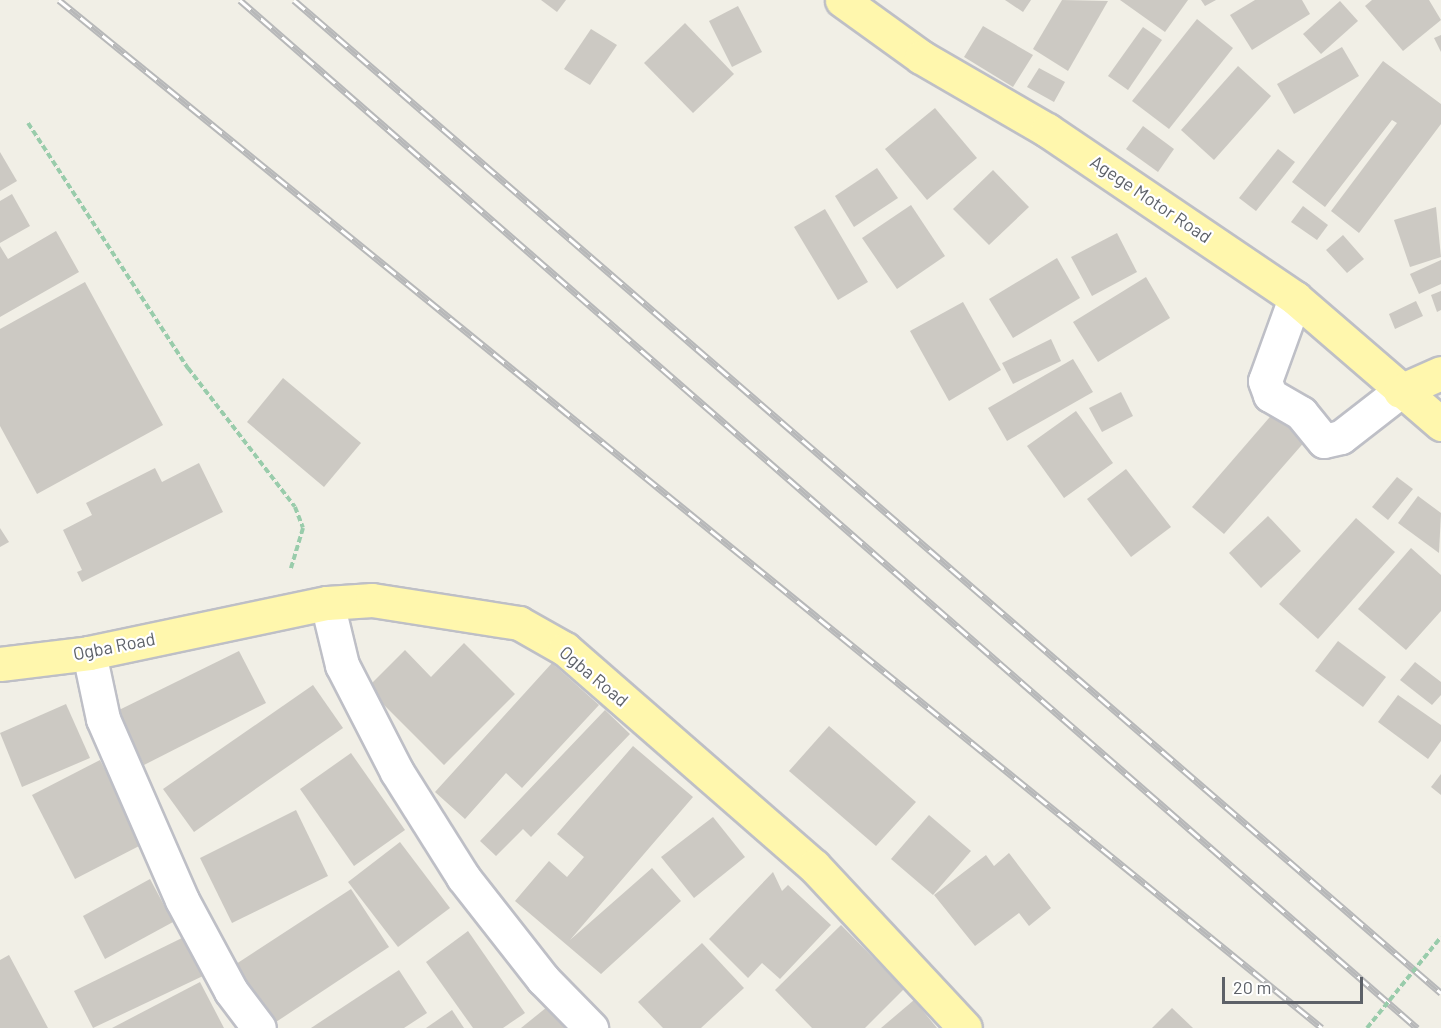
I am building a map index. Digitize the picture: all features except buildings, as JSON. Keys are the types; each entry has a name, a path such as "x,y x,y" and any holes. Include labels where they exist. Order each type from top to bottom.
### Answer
{"main road":[{"name":"Agege Motor Road","path":"842,0 921,57 1047,130 1295,297 1400,391 1441,424"},
{"path":"1400,391 1441,373"},
{"name":"Ogba Road","path":"0,664 88,653 327,603 372,600 519,623 565,649 814,866 965,1028"}],"street":[{"path":"1295,297 1265,381 1270,395 1301,413 1324,441 1341,437 1400,391"},
{"path":"327,603 342,665 397,772 464,877 543,979 591,1028"},
{"path":"88,653 103,719 182,900 231,991 259,1028"}],"path":[{"path":"28,123 188,368 295,507 303,528 301,551 267,614"},
{"path":"1367,1028 1441,937"}],"railway":[{"path":"59,0 1322,1028"},
{"path":"240,0 1417,1028"},
{"path":"294,0 1441,993"}]}
